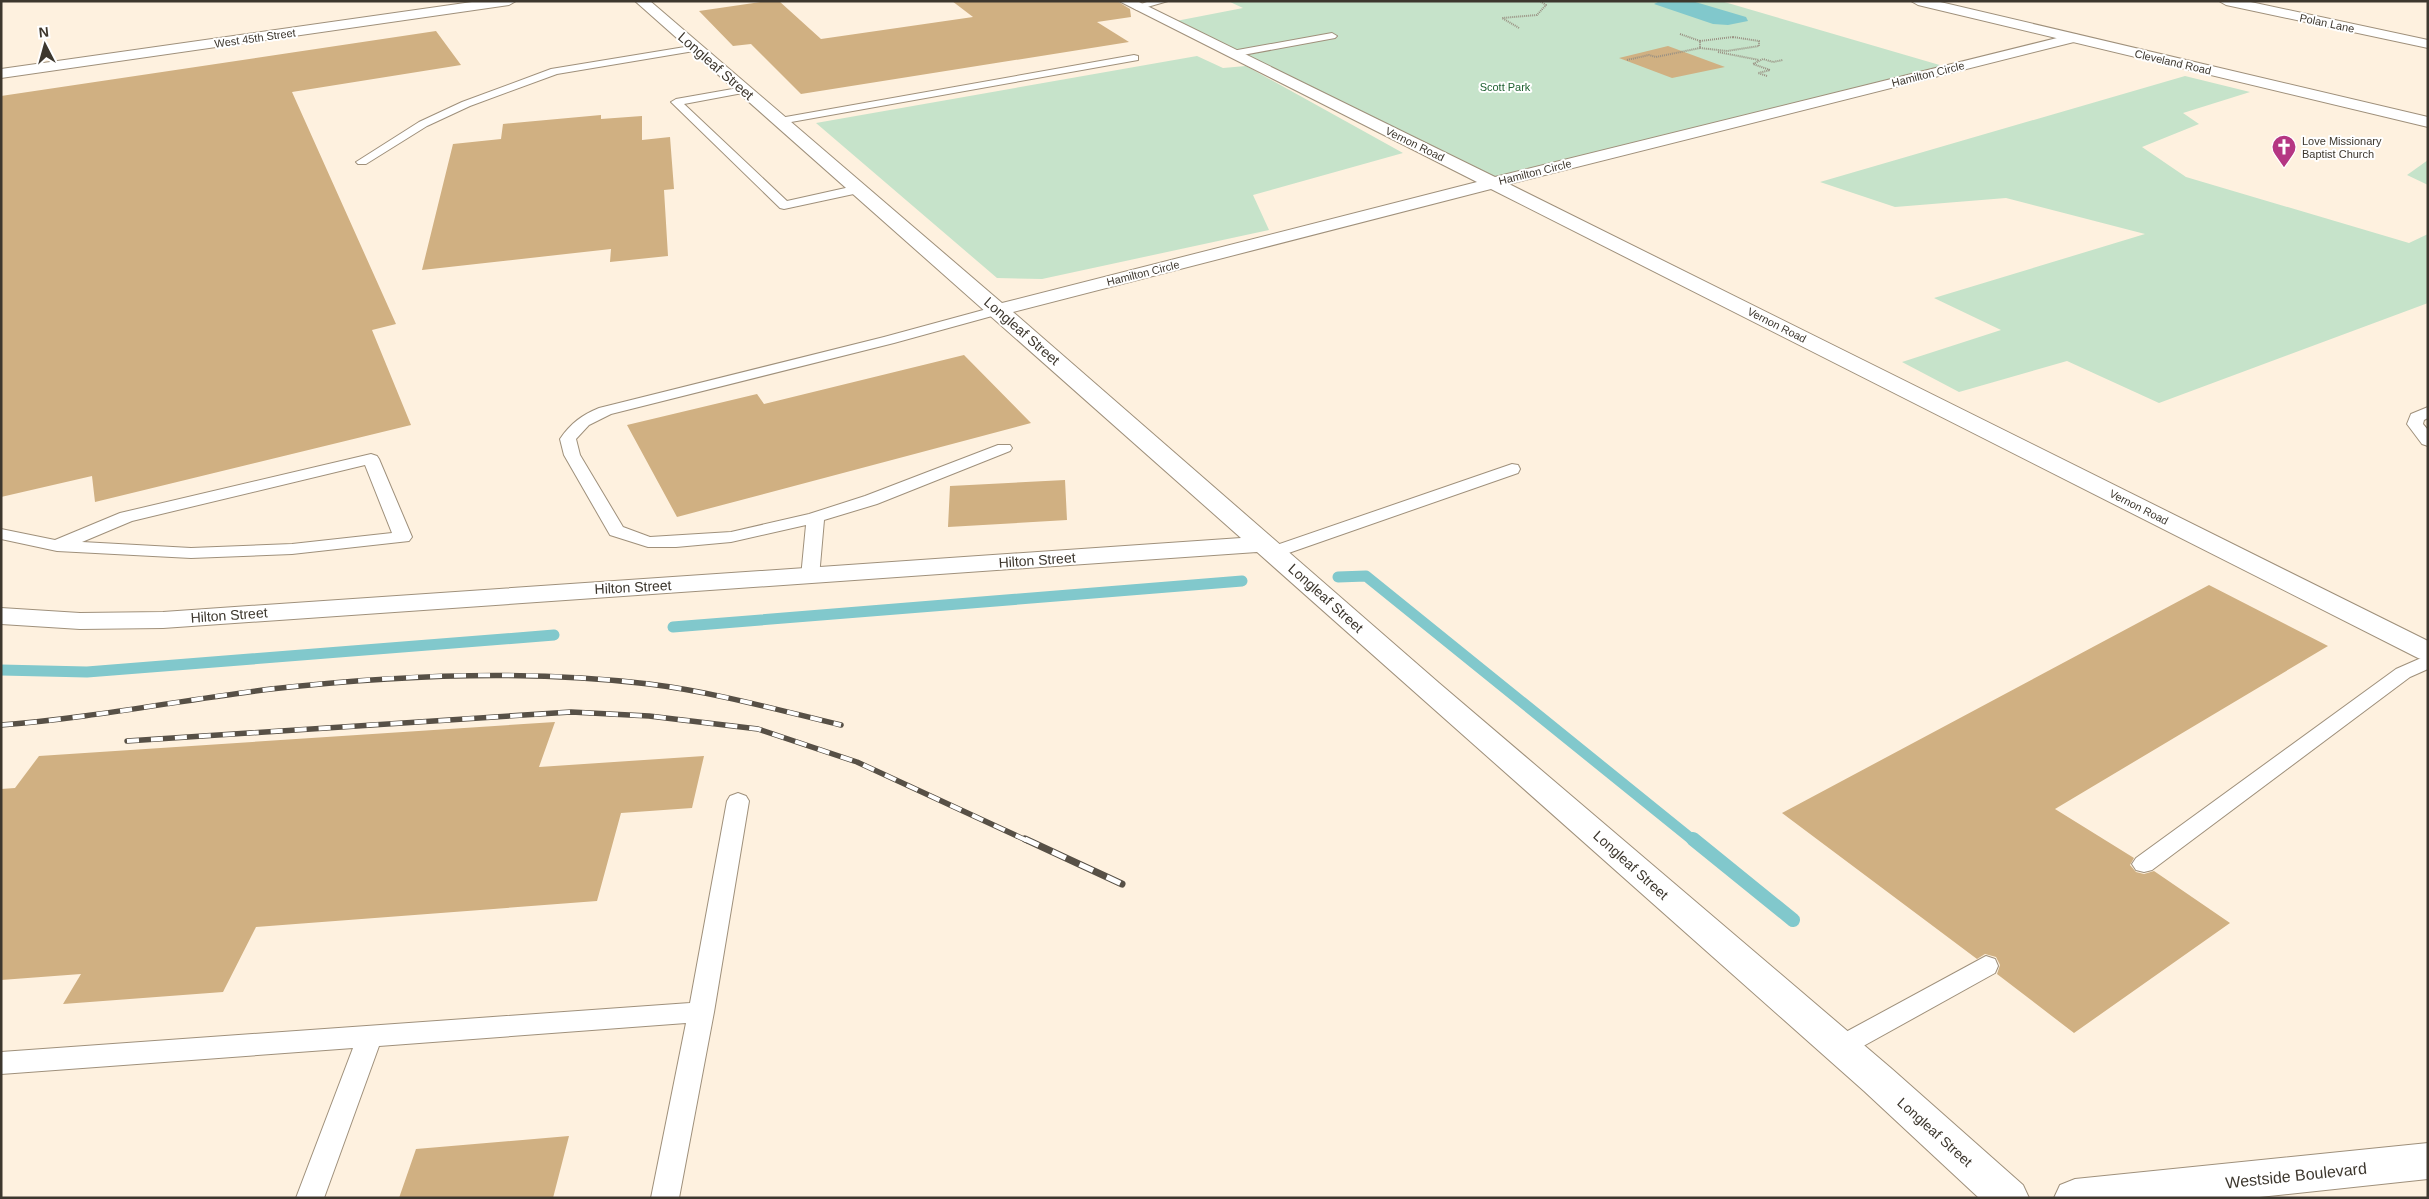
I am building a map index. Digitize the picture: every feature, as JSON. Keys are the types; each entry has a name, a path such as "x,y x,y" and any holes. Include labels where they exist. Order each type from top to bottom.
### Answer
{"street":[{"name":"West 45th Street","path":"1,74 509,1"},
{"name":"Longleaf Street","path":"642,1 1840,1047 2008,1198"},
{"name":"Cleveland Road","path":"1918,1 2428,122"},
{"name":"Polan Lane","path":"2226,1 2428,44"},
{"name":"Vernon Road","path":"1131,4 1493,183 2428,652"},
{"name":"Hamilton Circle","path":"998,310 1493,183 2073,38"},
{"name":"Hilton Street","path":"1,616 80,621 163,620 810,576 1270,548"},
{"name":"Westside Boulevard","path":"2074,1198 2428,1161"}],"lane":[{"path":"1131,4 1164,1"},
{"path":"1232,54 1332,36"},
{"path":"362,162 423,124 466,104 555,71 697,48"},
{"path":"780,121 1134,58"},
{"path":"744,90 676,102 784,205 859,189"},
{"path":"998,310 889,340 605,411 586,418 568,439 572,455 616,531 631,538 648,542 676,542 731,537 816,517 871,500 1004,448"},
{"path":"2428,412 2417,417 2415,424 2428,441"},
{"path":"1,534 57,546 191,553 292,549 403,537 370,459 126,517 57,546"},
{"path":"1270,548 1512,470"},
{"path":"810,576 816,517"},
{"path":"2144,864 2403,672 2428,661"},
{"path":"666,1198 738,801"},
{"path":"1840,1047 1986,966"},
{"path":"1,1063 701,1012"},
{"path":"310,1198 370,1036"}],"path":[{"path":"1519,28 1502,18 1537,15 1546,4 1540,1"},
{"path":"1680,34 1700,41 1733,37 1759,41 1758,46 1754,48 1715,52"},
{"path":"1700,41 1700,48"},
{"path":"1627,60 1649,55 1656,57 1700,48 1759,60 1773,62 1783,60"},
{"path":"1759,60 1758,63 1753,64 1770,70 1758,73 1766,76"}],"green space":[{"name":"Scott Park","path":"1228,1 1721,1 1943,66 1495,178 1176,21 1243,8"},
{"path":"1197,56 1223,68 1246,66 1403,153 1253,195 1269,230 1042,279 997,278 816,123"},
{"path":"2185,76 2250,92 2183,113 2199,124 2142,147 2186,177 2409,243 2428,234 2428,303 2159,403 2067,361 1959,392 1902,362 2001,330 1934,298 2145,234 2006,198 1895,207 1820,182"},
{"path":"2428,160 2428,185 2407,175"}],"water":[{"path":"1660,1 1692,1 1746,17 1748,21 1728,25 1713,24 1654,4"}],"building":[{"path":"779,1 821,39 973,17 952,1 1117,1 1130,9 1131,17 1097,22 1129,42 801,94 751,44 733,46 699,11"},
{"path":"436,31 461,65 292,92 396,324 372,330 411,425 95,502 92,476 1,497 1,96"},
{"path":"1668,46 1725,67 1672,78 1619,58"},
{"path":"601,115 601,119 642,116 642,140 670,137 674,189 664,190 668,256 610,262 611,249 422,270 453,144 501,139 503,124"},
{"path":"964,355 1031,423 677,517 627,425 757,394 764,404"},
{"path":"1065,480 1067,520 948,527 950,486"},
{"path":"2209,585 2328,646 2055,809 2134,858 2130,865 2136,872 2144,874 2154,871 2230,923 2074,1033 1997,974 2000,965 1996,957 1985,954 1977,959 1782,813"},
{"path":"555,722 539,767 704,756 692,808 621,813 597,901 256,927 223,992 63,1004 81,974 1,980 1,789 15,788 39,756"},
{"path":"569,1136 553,1198 399,1198 416,1149"}],"waterway":[{"path":"1338,577 1366,576 1694,841"},
{"path":"673,627 1242,581"},
{"path":"1,670 87,672 554,635"},
{"path":"1693,839 1793,920"}],"railway":[{"path":"1,725 69,718 237,693 318,684 413,677 508,675 602,679 673,687 841,725"},
{"path":"127,741 571,712 649,716 758,729 857,762 1028,841"},
{"path":"1025,839 1122,884"}],"place":[{"name":"Love Missionary Baptist Church","path":"2284,168"}]}
